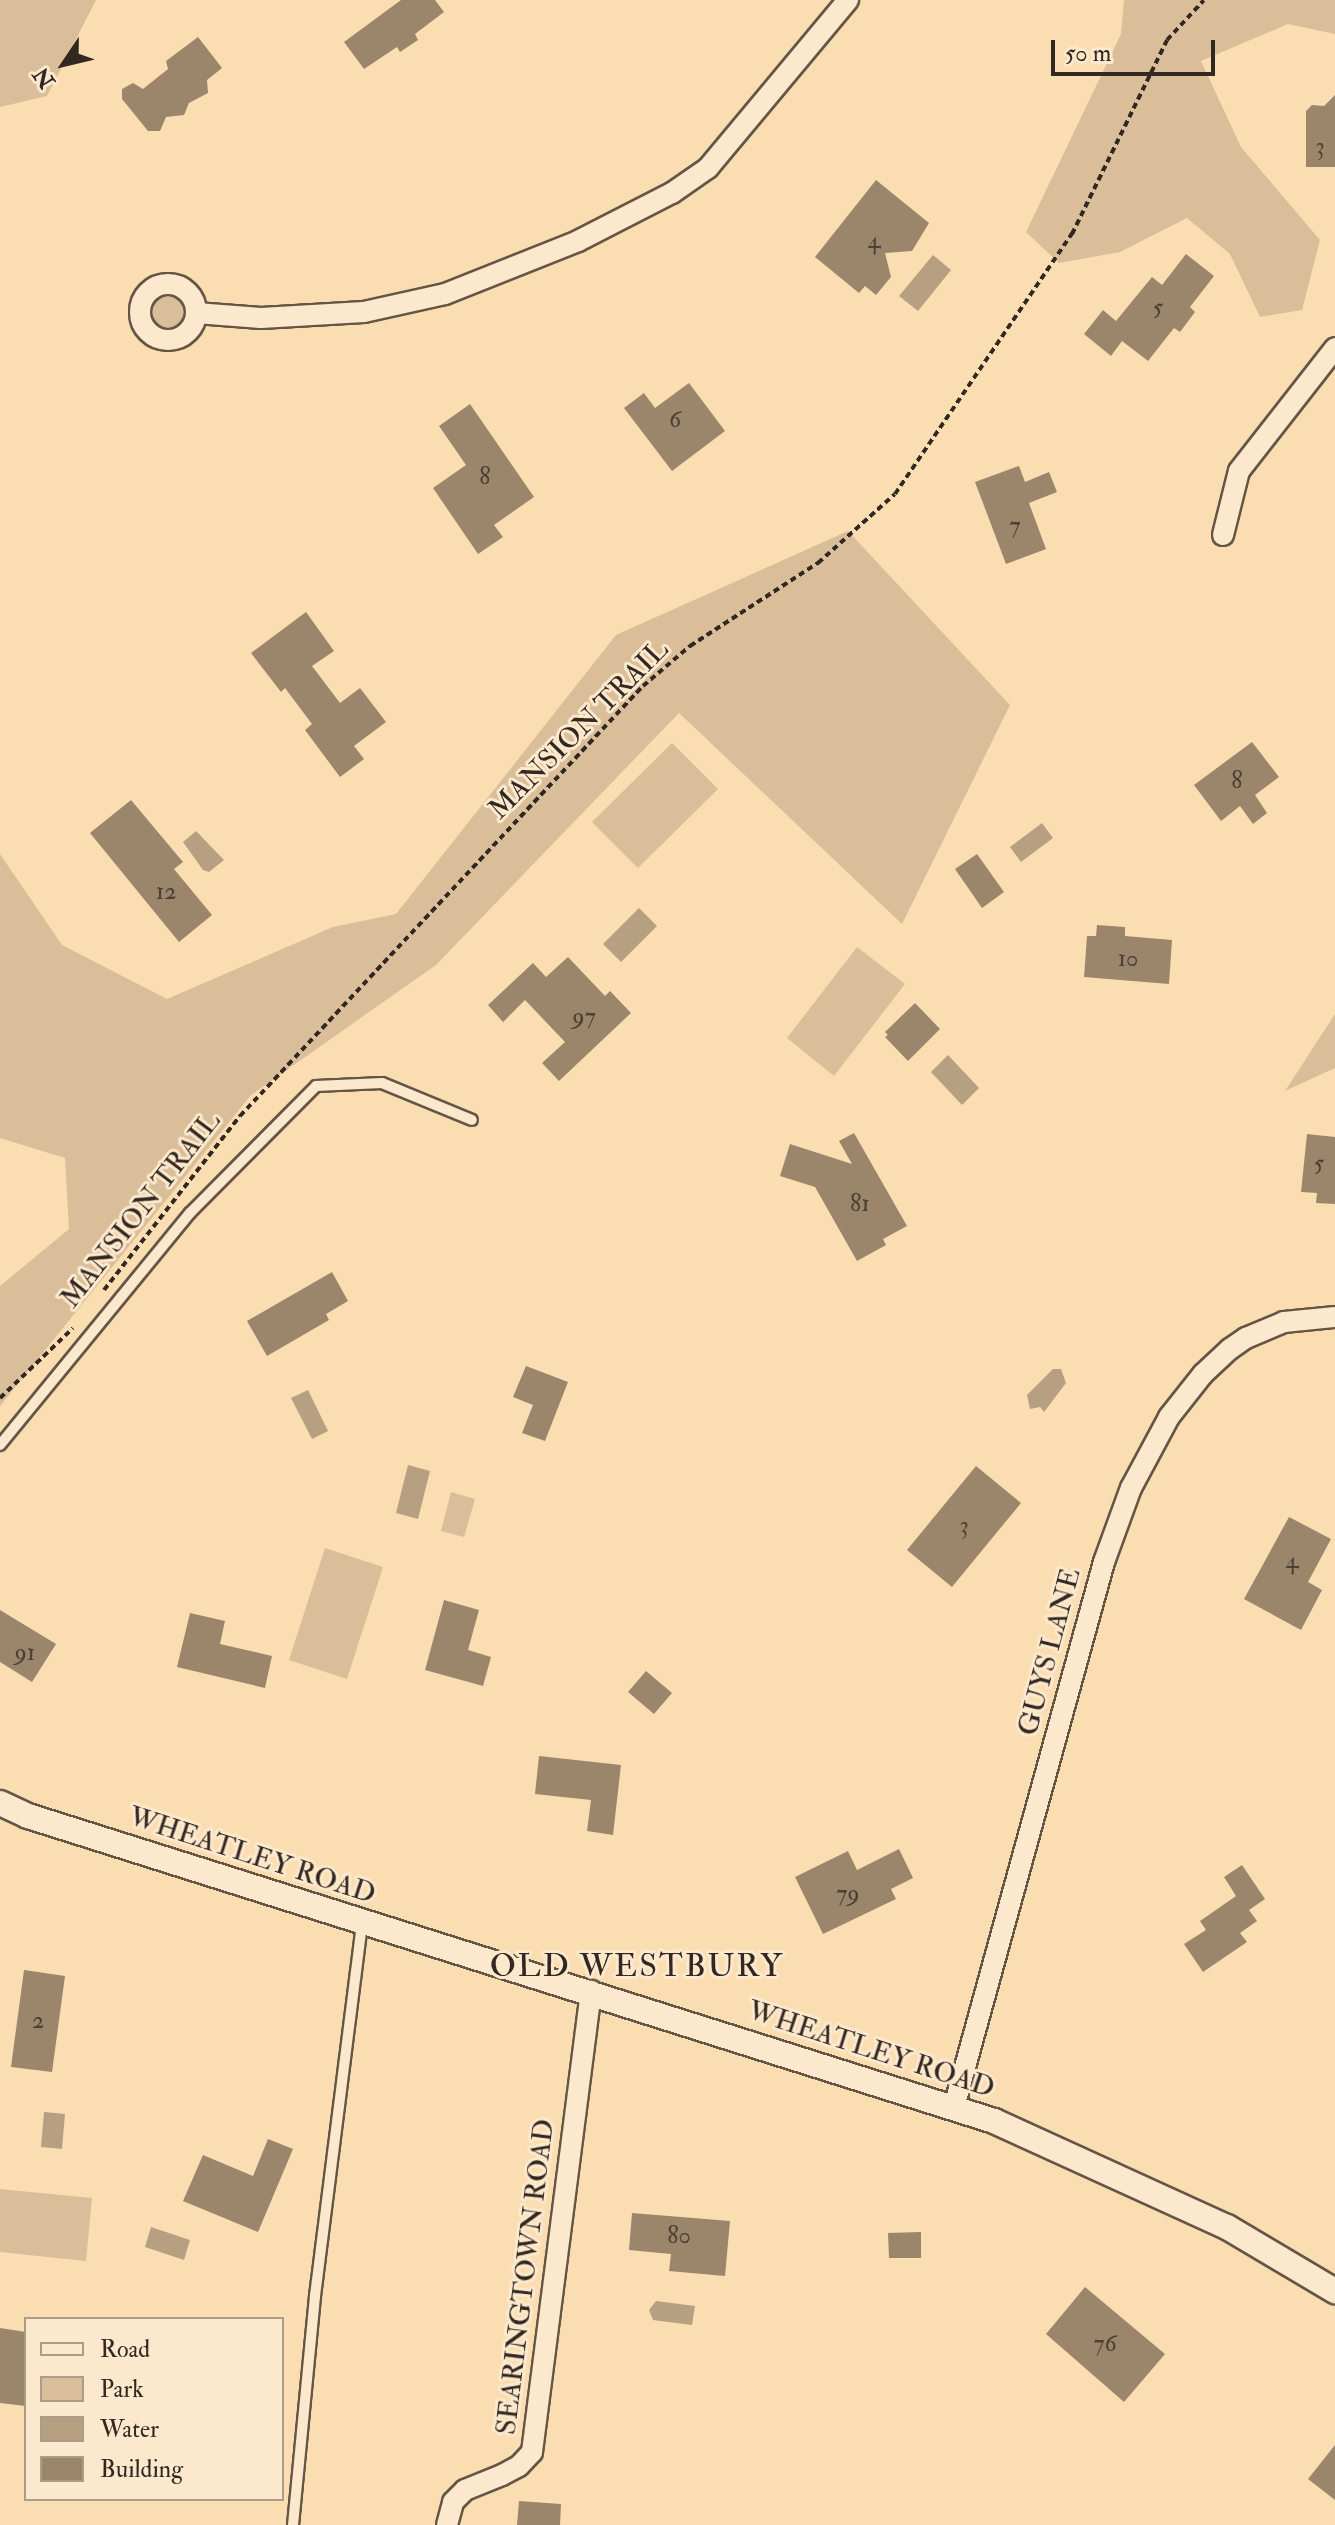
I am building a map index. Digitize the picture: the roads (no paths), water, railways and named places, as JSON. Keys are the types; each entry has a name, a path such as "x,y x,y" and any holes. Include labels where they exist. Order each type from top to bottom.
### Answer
{"street":[{"path":"196,313 261,318 364,312 445,294 578,241 672,193 708,168 848,0"},
{"path":"1223,535 1239,471 1335,348"},
{"name":"GUYS LANE","path":"954,2107 1104,1562 1131,1488 1169,1417 1203,1374 1230,1349 1246,1338 1284,1322 1335,1317"},
{"name":"WHEATLEY ROAD","path":"0,1803 28,1816 362,1923 591,1991 954,2107 1068,2152 1227,2227 1335,2291"},
{"name":"SEARINGTOWN ROAD","path":"447,2525 453,2502 465,2490 519,2466 532,2452 591,1991"}],"lane":[{"path":"0,1445 190,1213 316,1086 382,1083 472,1120"},
{"path":"293,2525 315,2296 362,1923"}],"water":[{"path":"933,255 951,270 918,311 899,296"},
{"path":"1042,823 1053,838 1021,862 1010,847"},
{"path":"196,831 224,860 209,872 203,870 183,842"},
{"path":"639,908 657,926 621,962 603,944"},
{"path":"948,1055 979,1088 962,1105 931,1072"},
{"path":"1053,1369 1061,1369 1066,1383 1044,1412 1040,1407 1030,1409 1027,1395"},
{"path":"308,1390 328,1431 312,1439 291,1398"},
{"path":"408,1465 430,1471 418,1519 396,1513"},
{"path":"44,2112 65,2114 62,2149 41,2147"},
{"path":"151,2227 190,2240 184,2260 145,2247"},
{"path":"656,2301 695,2306 692,2325 653,2320 649,2310"}],"district":[{"name":"OLD WESTBURY","path":"637,1966"}]}
